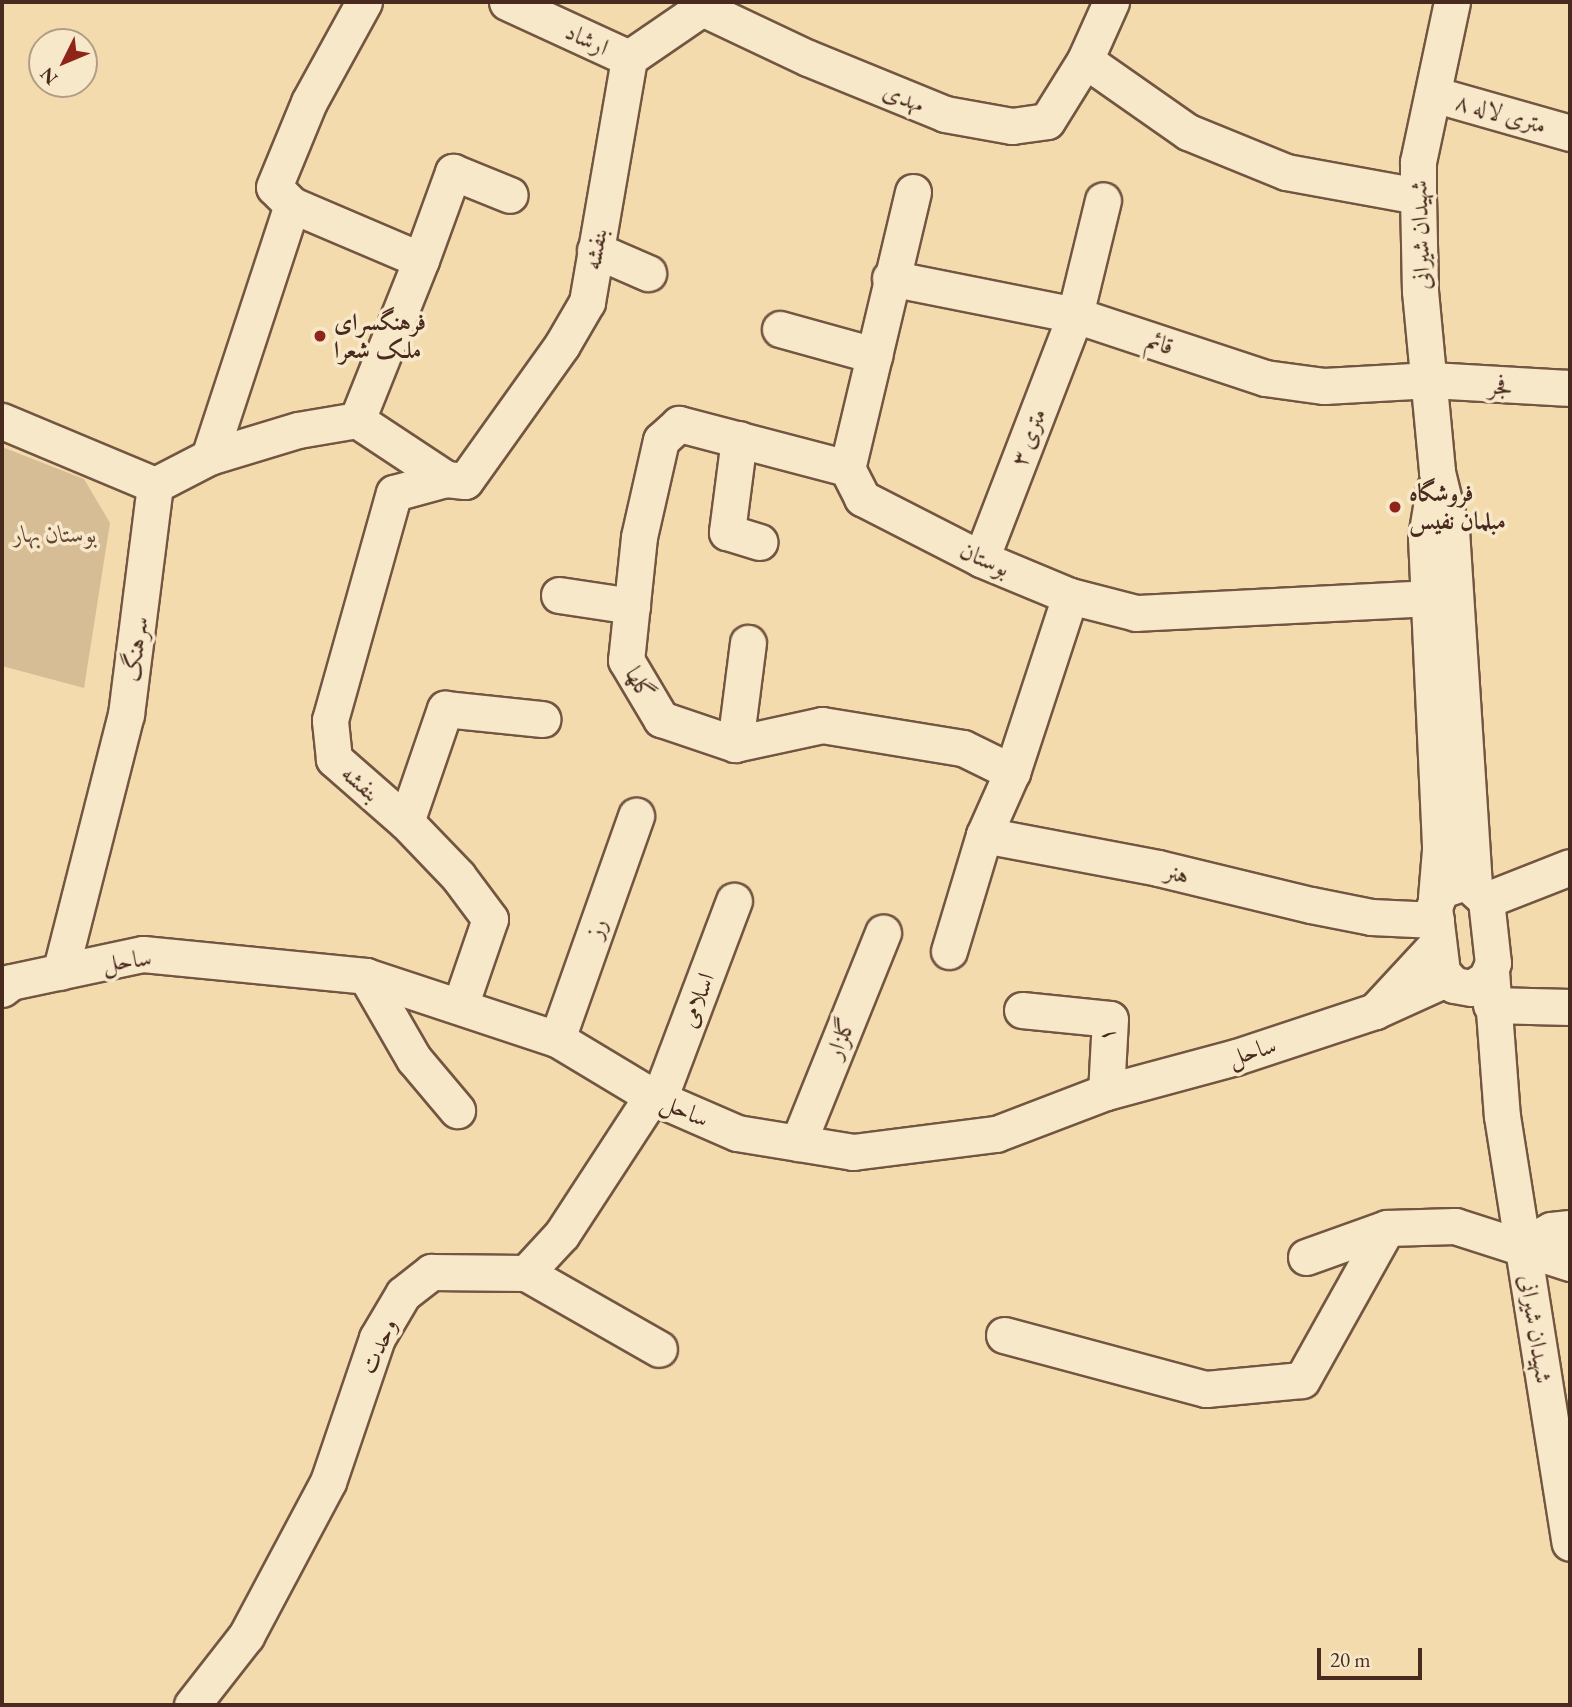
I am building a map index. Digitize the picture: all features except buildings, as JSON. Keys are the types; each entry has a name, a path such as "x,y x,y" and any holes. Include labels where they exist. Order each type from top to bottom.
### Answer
{"street":[{"name":"ارشاد","path":"507,2 629,58"},
{"name":"مهدی","path":"700,5 808,58 945,114 1012,126 1047,121 1085,60 1111,2"},
{"name":"شهیدان شیرانی","path":"1452,2 1418,162 1420,291 1432,380 1437,472 1451,530 1480,893 1502,1116 1566,1492 1570,1543"},
{"path":"360,3 309,102 274,187 292,205 421,260"},
{"path":"629,58 700,5"},
{"name":"بنفشه","path":"460,1006 490,919 458,876 406,822 334,759 330,720 394,493 446,479 465,481 562,345 587,302 629,58"},
{"path":"1085,60 1188,132 1286,173 1418,196"},
{"name":"۸ متری لاله","path":"1433,94 1570,133"},
{"path":"357,420 453,172 510,195"},
{"path":"847,468 890,278 913,192"},
{"name":"۳ متری","path":"981,559 1075,315 1103,200"},
{"path":"209,457 292,205"},
{"path":"595,250 648,273"},
{"name":"قائم","path":"890,278 1075,315 1265,378 1324,386 1432,380"},
{"path":"780,329 874,355"},
{"name":"فجر","path":"1432,380 1570,388"},
{"path":"2,421 155,485 209,457 298,430 357,420 446,479"},
{"name":"گلها","path":"735,744 661,719 626,660 639,537 660,440 679,424 847,468"},
{"path":"739,439 727,532 759,542"},
{"name":"بوستان","path":"847,468 862,498 981,559 1070,596 1136,613 1429,598"},
{"name":"شهیدان شیرانی","path":"1437,472 1426,537 1440,850 1437,920 1450,982 1465,1003 1502,1116"},
{"name":"سرهنگ","path":"60,972 126,714 155,485"},
{"path":"559,595 632,606"},
{"path":"949,951 984,835 1012,772 1070,596"},
{"path":"748,643 735,744 822,725 963,748 1012,772"},
{"path":"406,822 445,709 542,719"},
{"name":"رز","path":"557,1039 636,816"},
{"name":"هنر","path":"984,835 1158,868 1323,908 1371,916 1437,920"},
{"path":"1375,1012 1437,920 1457,882 1480,893 1570,867"},
{"name":"اسلامی","path":"655,1097 734,901"},
{"name":"گلزار","path":"798,1143 883,933"},
{"name":"ساحل","path":"2,989 11,982 143,954 366,976 557,1039 655,1097 737,1133 853,1152 996,1134 1106,1092 1236,1057 1375,1012 1450,982 1471,988 1491,988"},
{"path":"366,976 414,1059 457,1110"},
{"path":"1491,988 1570,1007"},
{"name":"۱","path":"1023,1010 1110,1019 1106,1092"},
{"path":"655,1097 562,1234 526,1273 659,1349"},
{"path":"1306,1257 1387,1227 1455,1226 1523,1245 1570,1263"},
{"path":"1004,1335 1206,1389 1302,1380 1387,1227"},
{"path":"1523,1245 1551,1230 1570,1228"},
{"name":"وحدت","path":"192,1705 246,1636 328,1482 377,1338 403,1294 431,1272 526,1273"}],"green space":[{"name":"بوستان بهار","path":"2,447 84,479 110,523 84,688 2,666"}],"place":[{"name":"فرهنگسرای ملک شعرا","path":"320,336"},
{"name":"فروشگاه مبلمان نفیس","path":"1395,507"}]}
